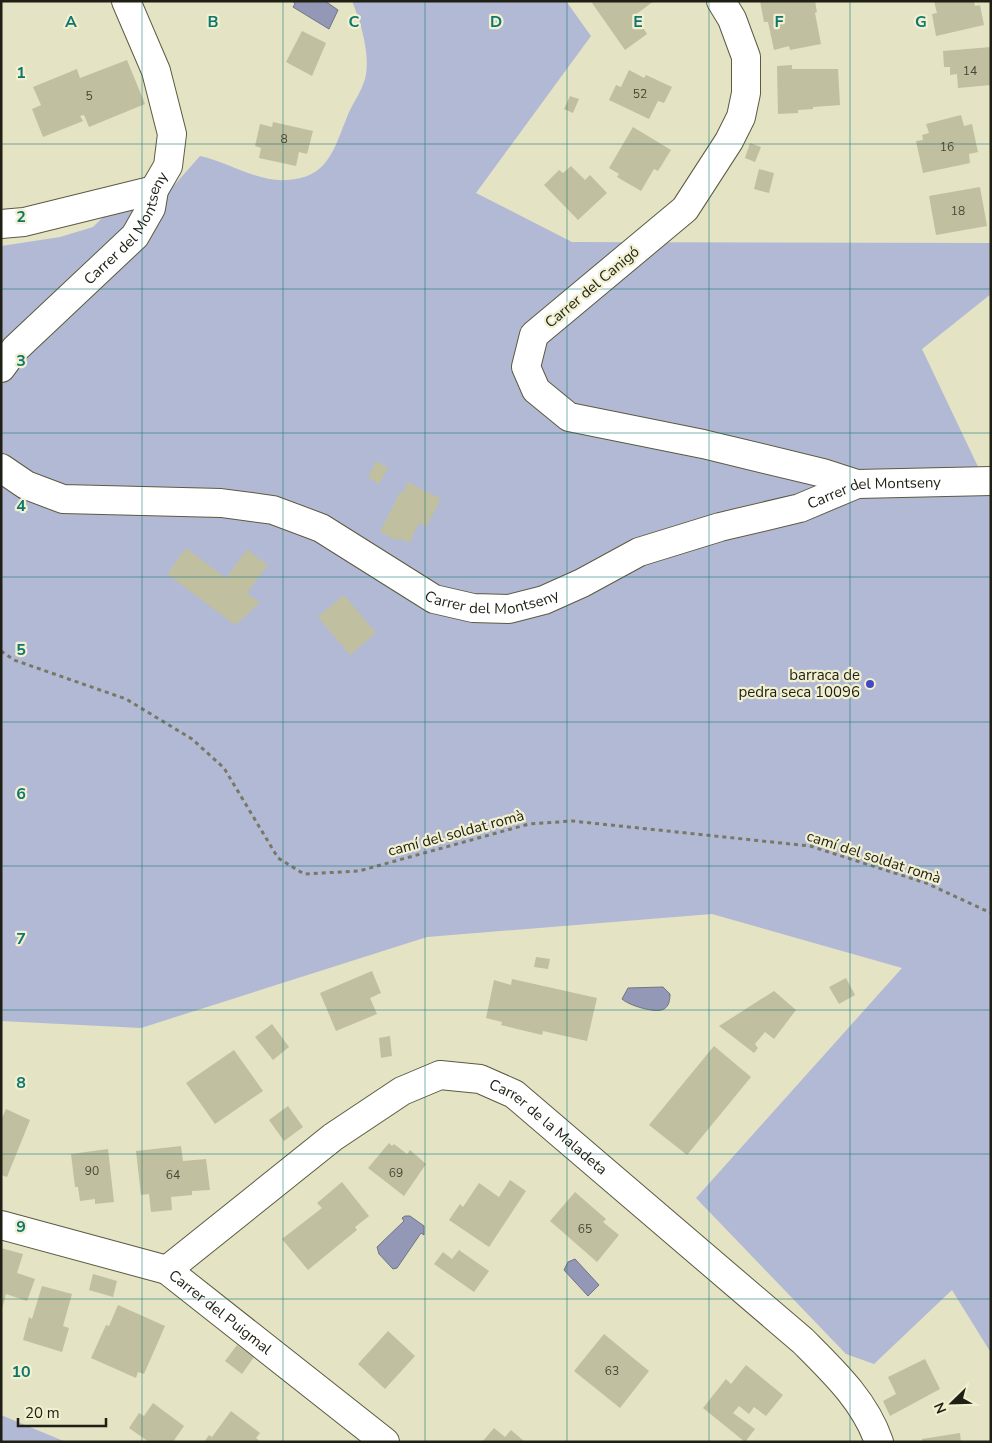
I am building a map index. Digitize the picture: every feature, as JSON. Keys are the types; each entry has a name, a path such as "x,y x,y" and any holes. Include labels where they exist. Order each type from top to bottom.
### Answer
{"street":[{"name":"Carrer del Montseny","path":"1,368 15,349 135,236 151,208 154,190 168,166 172,134 156,71 126,1"},
{"name":"Carrer del Canigó","path":"721,1 732,19 746,57 746,93 741,117 729,141 685,209 534,335 526,367 536,390 569,417 712,446 823,473 857,484"},
{"path":"1,224 24,222 154,190"},
{"name":"Carrer del Montseny","path":"1,468 26,486 63,499 221,503 273,510 321,528 434,599 473,608 500,609 510,609 544,600 582,584 639,552 720,527 800,508 857,484 991,481"},
{"name":"Carrer de la Maladeta","path":"167,1270 334,1137 402,1091 440,1074 480,1079 514,1094 803,1341 837,1376 861,1405 879,1442"},
{"name":"Carrer del Puigmal","path":"1,1225 167,1270 385,1442"}],"path":[{"name":"camí del soldat romà","path":"1,651 14,660 126,699 192,739 224,768 278,858 304,874 359,870 529,824 572,821 810,846 926,882 991,913"}],"shaded area":[{"path":"293,1 325,1 338,10 329,29 293,7 295,4"},
{"path":"352,1 566,1 591,36 476,193 572,242 991,243 991,294 922,349 991,494 991,1353 952,1290 874,1364 846,1354 696,1198 902,968 712,914 427,937 141,1028 1,1021 1,246 60,237 93,227 107,213 162,199 200,156 253,175 276,180 301,178 321,168 328,160 338,140 361,89 367,70 362,29"},
{"path":"663,987 670,994 669,1003 664,1009 642,1008 622,999 628,988"},
{"path":"410,1216 424,1226 424,1235 421,1233 397,1268 393,1269 379,1254 377,1247 404,1221 402,1218"},
{"path":"575,1259 599,1285 588,1296 564,1270 568,1262"},
{"path":"1,1415 66,1442 1,1442"}],"building":[{"path":"595,1 654,1 635,15 647,34 625,50 592,3"},
{"path":"760,1 815,1 817,12 815,13 821,44 790,50 789,46 774,50 768,22 764,22"},
{"path":"934,1 974,1 975,6 980,5 984,25 936,36 932,14 937,13"},
{"path":"302,31 326,43 312,76 286,62"},
{"path":"991,47 991,85 958,88 957,74 950,75 950,67 944,67 943,51"},
{"path":"127,60 145,104 89,127 84,115 80,116 83,121 43,137 32,109 41,105 33,87 77,69 80,78"},
{"path":"792,65 792,69 838,69 840,105 813,107 813,109 798,110 798,113 778,114 777,66"},
{"path":"629,70 644,78 646,75 672,87 664,103 658,101 649,119 609,100 616,85 621,87"},
{"path":"570,96 579,99 573,113 564,109"},
{"path":"961,115 964,126 972,124 978,152 969,154 970,163 923,173 916,141 923,140 922,135 929,133 926,124"},
{"path":"273,122 313,131 307,154 299,152 296,166 259,158 261,148 255,146 260,124 272,127"},
{"path":"633,127 671,150 658,171 654,169 641,191 617,177 619,174 609,168"},
{"path":"750,143 761,147 755,162 745,158"},
{"path":"571,166 585,180 590,175 607,193 578,220 544,185 559,170 563,173"},
{"path":"759,169 774,173 769,193 754,189"},
{"path":"980,187 987,226 936,235 929,196"},
{"path":"376,461 388,468 379,484 368,477"},
{"path":"408,482 441,499 426,527 419,523 409,543 399,538 398,541 380,532 400,492 403,493"},
{"path":"186,548 226,578 247,549 268,565 247,593 260,603 235,625 167,574"},
{"path":"344,595 376,633 350,655 318,617"},
{"path":"536,957 550,959 548,969 534,967"},
{"path":"372,971 381,993 370,998 377,1014 336,1031 320,993"},
{"path":"846,978 855,995 839,1004 829,987"},
{"path":"512,979 597,998 587,1041 543,1031 542,1035 501,1025 502,1022 486,1018 494,980 511,985"},
{"path":"774,991 796,1010 774,1039 765,1032 755,1044 758,1048 754,1053 719,1026"},
{"path":"272,1024 289,1047 273,1060 255,1037"},
{"path":"390,1036 392,1056 381,1058 379,1038"},
{"path":"714,1046 751,1077 687,1155 649,1125"},
{"path":"234,1050 263,1091 215,1124 186,1083"},
{"path":"288,1106 303,1127 284,1141 269,1120"},
{"path":"6,1109 30,1120 7,1177 1,1175 1,1120"},
{"path":"389,1143 392,1146 394,1144 407,1154 410,1150 426,1164 404,1196 368,1168"},
{"path":"181,1146 183,1161 206,1159 210,1190 192,1191 192,1195 171,1197 172,1210 151,1212 149,1194 141,1195 136,1151"},
{"path":"108,1149 114,1202 95,1204 95,1199 80,1201 78,1187 75,1187 71,1154"},
{"path":"510,1180 526,1191 489,1247 449,1220 460,1204 463,1207 479,1183 499,1197"},
{"path":"342,1182 369,1216 355,1227 357,1230 308,1270 282,1239 322,1208 317,1203"},
{"path":"575,1192 606,1219 603,1222 619,1235 597,1262 550,1221"},
{"path":"1,1248 23,1254 17,1273 35,1279 27,1301 6,1294 2,1309"},
{"path":"459,1250 489,1271 474,1292 434,1264 443,1252 452,1259"},
{"path":"93,1274 117,1281 113,1297 89,1290"},
{"path":"42,1286 72,1294 63,1326 69,1328 62,1352 23,1340 29,1317 32,1319"},
{"path":"118,1305 165,1326 144,1374 138,1372 136,1378 91,1358 106,1325 109,1326"},
{"path":"388,1331 415,1356 385,1389 358,1364"},
{"path":"604,1334 649,1371 620,1408 574,1371"},
{"path":"237,1345 254,1357 242,1374 225,1361"},
{"path":"925,1359 940,1389 890,1416 883,1401 896,1394 888,1377"},
{"path":"746,1365 783,1395 766,1416 754,1407 749,1414 739,1406 733,1413 755,1429 745,1442 703,1408 726,1379 731,1384"},
{"path":"153,1403 184,1426 173,1442 149,1442 129,1428 139,1413 144,1416"},
{"path":"231,1411 260,1433 256,1438 261,1442 204,1442 209,1435 212,1437"},
{"path":"494,1428 505,1437 511,1430 525,1442 482,1442"},
{"path":"960,1433 961,1442 922,1442 922,1439"}],"place":[{"name":"barraca de pedra seca 10096","path":"870,684"}]}
